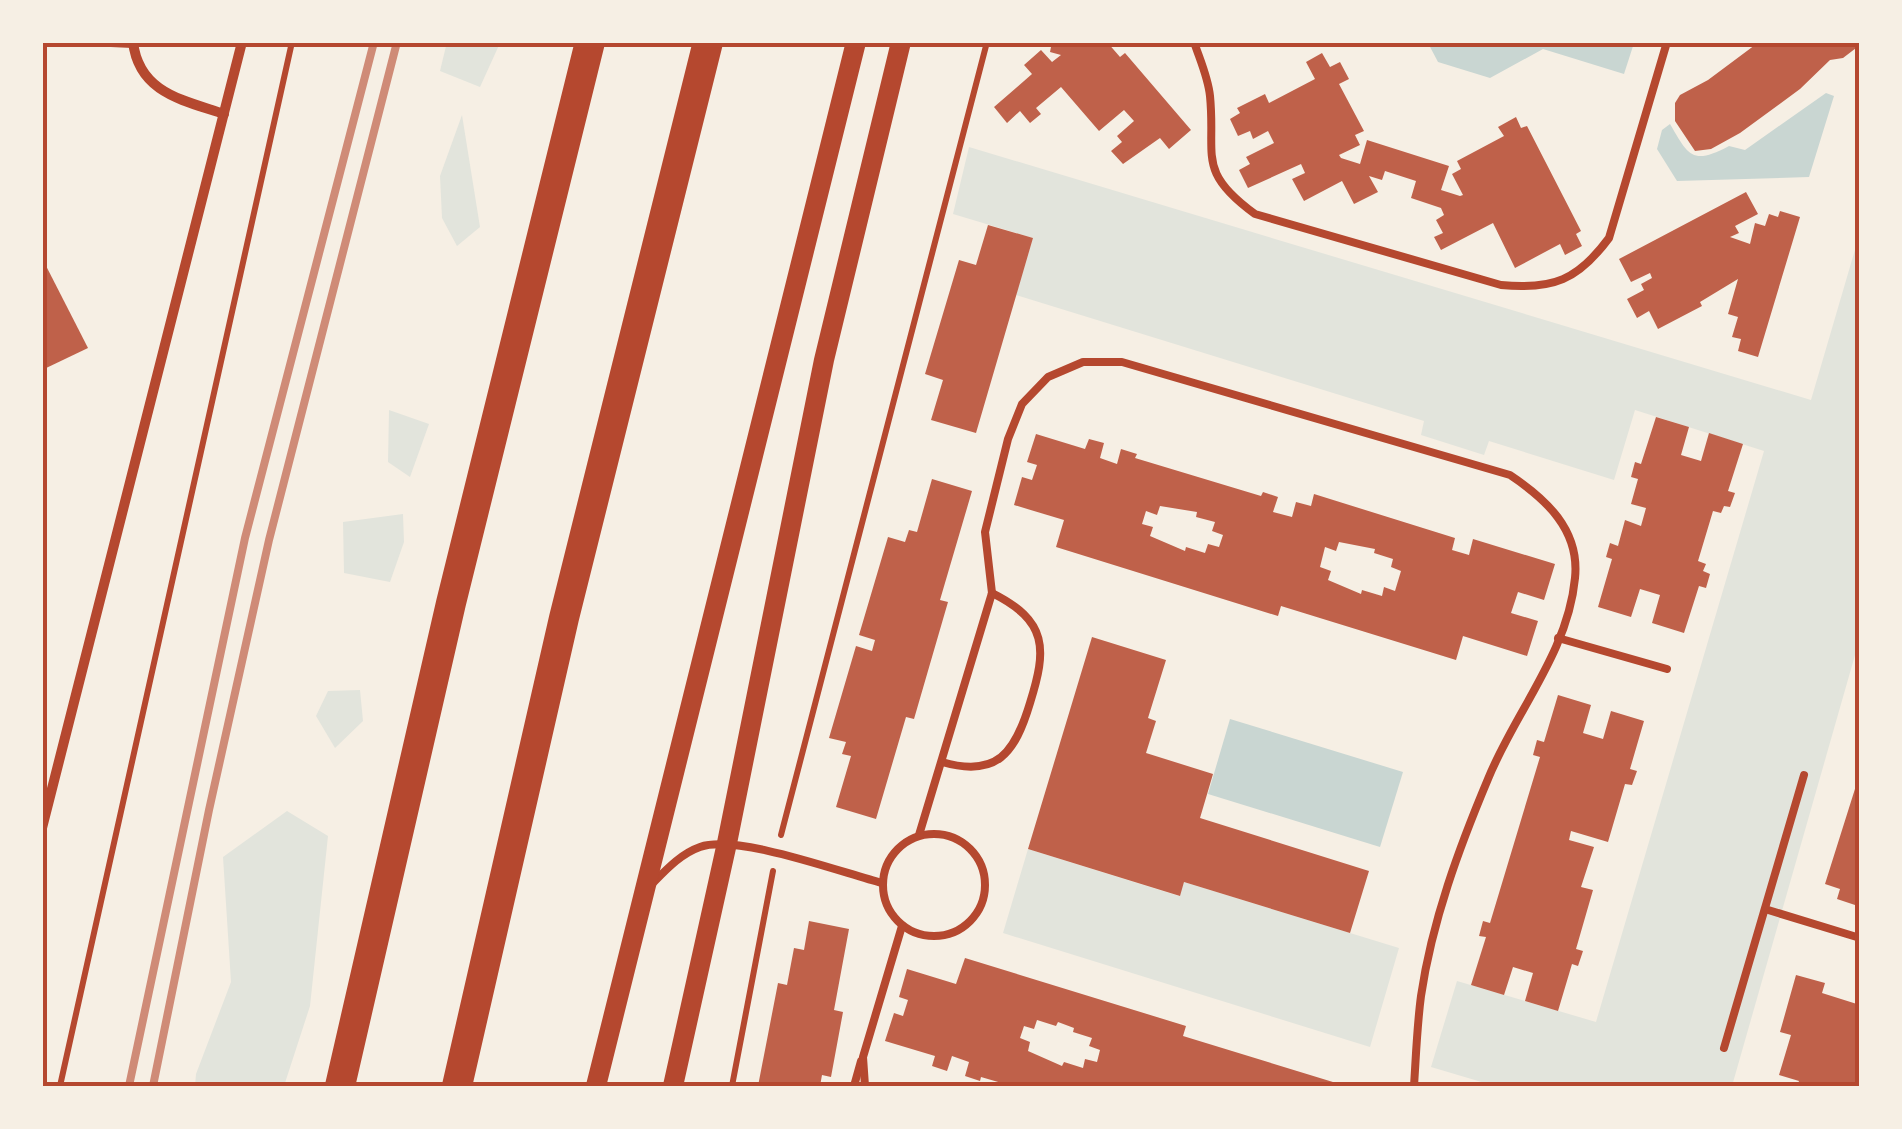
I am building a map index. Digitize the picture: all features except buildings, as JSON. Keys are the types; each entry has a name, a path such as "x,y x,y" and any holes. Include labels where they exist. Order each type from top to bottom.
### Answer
{"highway":[{"path":"340,1086 451,603 590,42"},
{"path":"457,1086 564,618 708,42"}],"main road":[{"path":"596,1086 856,42"},
{"path":"673,1086 727,843 824,360 901,42"}],"street":[{"path":"42,828 242,42"},
{"path":"133,43 142,74 153,85 224,114"}],"lane":[{"path":"90,42 133,43"},
{"path":"1194,42 1208,79 1209,150 1218,176 1234,198 1255,214 1501,286 1532,288 1564,281 1590,264 1609,238 1667,42"},
{"path":"919,835 992,593 985,532 1008,439 1022,404 1048,377 1084,362 1122,362 1510,476 1546,499 1569,534 1576,576 1545,673 1489,774 1448,882 1422,994 1414,1086"},
{"path":"942,762 965,769 988,766 1008,753 1022,733 1042,664 1039,641 1029,620 1013,604 992,593"},
{"path":"1558,638 1667,668"},
{"path":"1724,1048 1804,775"},
{"path":"919,835 951,836 965,844 984,871 982,903 974,917 948,935 916,934 902,926 884,900 882,884 893,853 919,835"},
{"path":"646,891 674,862 700,847 727,843 882,884"},
{"path":"1765,909 1860,938"},
{"path":"854,1086 902,926"},
{"path":"863,1057 865,1086"}],"path":[{"path":"60,1086 292,42"},
{"path":"732,1086 776,854 987,42"}],"shaded area":[{"path":"447,42 500,43 480,87 440,71"},
{"path":"1428,43 1634,43 1624,74 1543,49 1490,78 1438,62"},
{"path":"1826,93 1834,96 1809,177 1677,181 1657,149 1662,130 1670,124 1693,154 1707,155 1729,146 1745,150"},
{"path":"462,115 480,227 457,246 442,218 440,176"},
{"path":"969,147 1811,400 1859,236 1859,641 1732,1086 1495,1086 1431,1067 1457,981 1596,1022 1764,451 1635,410 1614,480 1489,441 1484,455 1421,435 1424,421 1016,295 1033,238 953,214"},
{"path":"389,410 429,424 410,477 388,462"},
{"path":"403,514 404,542 390,582 344,573 343,522"},
{"path":"360,690 363,721 335,748 316,716 328,691"},
{"path":"1230,719 1403,772 1380,847 1208,794"},
{"path":"287,811 328,836 310,1006 284,1086 195,1086 231,982 223,857"},
{"path":"1028,849 1179,896 1184,882 1399,948 1370,1047 1003,933"}],"railway":[{"path":"129,1086 245,538 374,42"},
{"path":"153,1086 269,540 397,42"}]}
